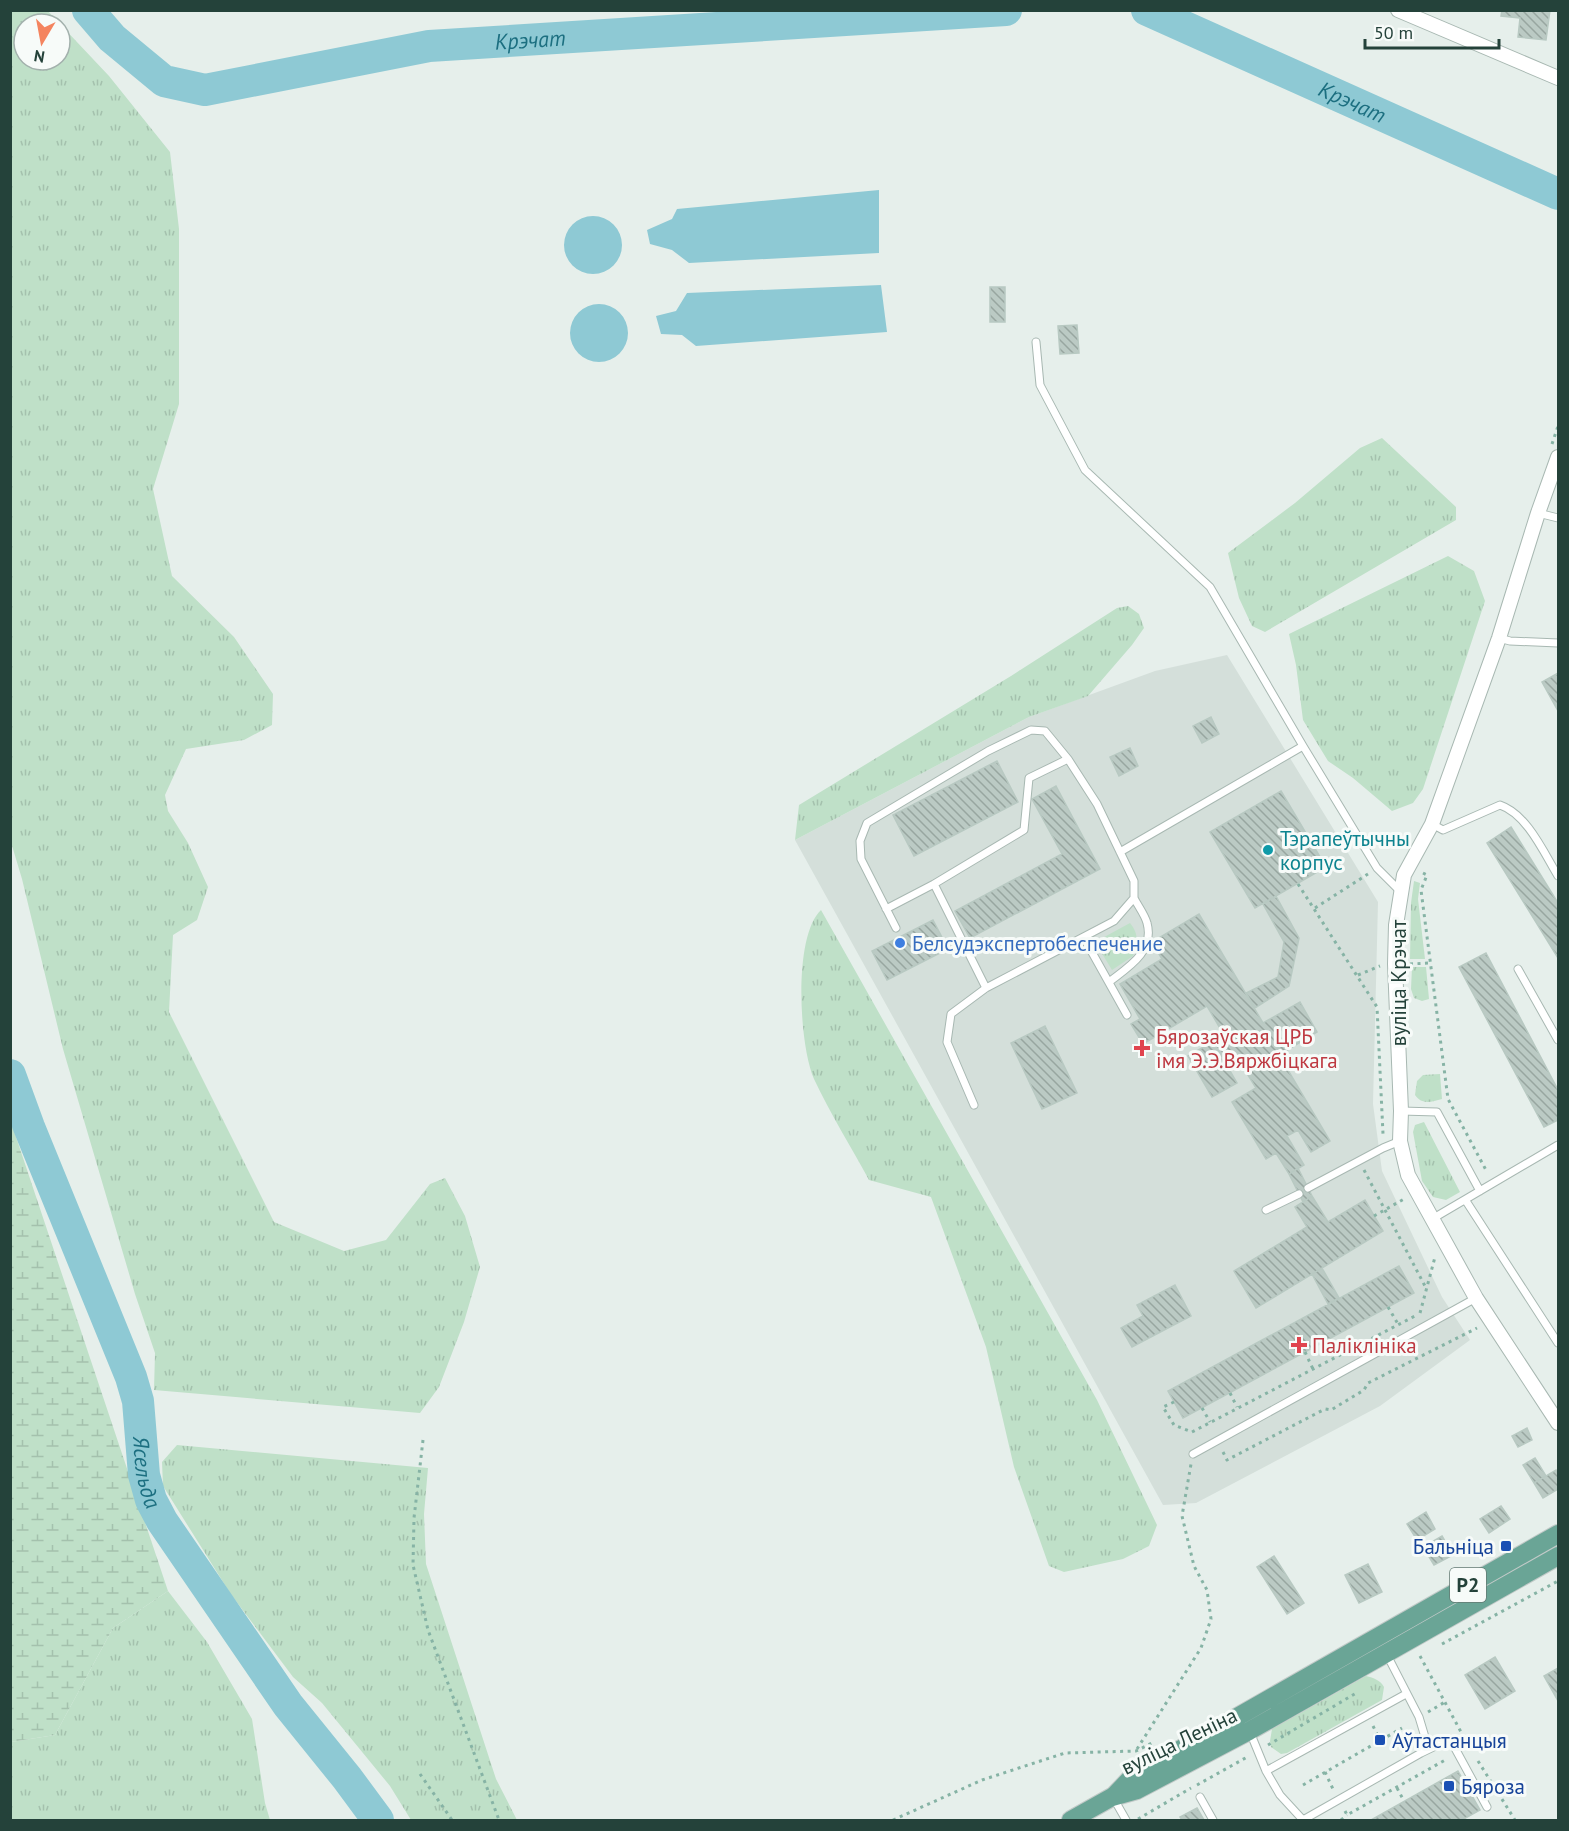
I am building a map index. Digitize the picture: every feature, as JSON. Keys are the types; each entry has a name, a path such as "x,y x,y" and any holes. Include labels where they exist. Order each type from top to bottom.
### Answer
{"main road":[{"name":"вуліца Леніна","path":"1112,1797 1132,1777 1558,1534"},
{"name":"вуліца Леніна","path":"1112,1797 1137,1790 1250,1731 1390,1663 1558,1556"},
{"name":"Р2","path":"1071,1821 1112,1797"}],"street":[{"path":"1398,10 1558,78"},
{"name":"вуліца Крэчат","path":"1558,457 1499,638 1432,824 1404,875 1396,926 1395,964 1401,1111 1400,1141 1408,1175 1476,1298 1558,1420"}],"lane":[{"path":"1036,342 1040,385 1085,470 1210,587 1377,868 1401,892"},
{"path":"1538,513 1558,518"},
{"path":"1499,638 1510,641 1558,643"},
{"path":"896,928 861,859 860,841 867,822 988,751 1032,730 1045,731 1068,759 1097,804 1134,881 1134,898 1148,924 1143,954 1109,982"},
{"path":"1120,852 1303,746"},
{"path":"886,909 934,884 1024,830 1029,778 1068,759"},
{"path":"1432,824 1443,830 1500,805 1510,808 1521,818 1558,876"},
{"path":"934,884 986,988"},
{"path":"974,1105 947,1042 951,1014 986,988 1114,921 1134,898"},
{"path":"1084,938 1127,1015"},
{"path":"1518,969 1558,1040"},
{"path":"1401,1111 1437,1112 1480,1191"},
{"path":"1308,1188 1400,1141"},
{"path":"1432,1219 1558,1145"},
{"path":"1266,1210 1299,1194"},
{"path":"1466,1201 1558,1343"},
{"path":"1193,1454 1476,1298"},
{"path":"1377,1637 1419,1717 1425,1737 1421,1753"},
{"path":"1266,1771 1406,1694"},
{"path":"1241,1714 1266,1771 1280,1795 1303,1820 1450,1739 1487,1807"},
{"path":"1112,1797 1126,1821"},
{"path":"1200,1797 1205,1813 1213,1821"}],"path":[{"path":"1409,865 1426,875 1421,890 1448,1099 1493,1183"},
{"path":"1315,908 1377,868"},
{"path":"1360,1161 1426,1288"},
{"path":"1374,1216 1408,1196"},
{"path":"1420,1313 1436,1251"},
{"path":"1388,1307 1398,1324"},
{"path":"1174,1402 1164,1407 1174,1425 1192,1432 1429,1308"},
{"path":"1220,1448 1227,1460 1325,1409 1331,1410 1364,1390 1368,1383 1479,1327"},
{"path":"1305,1353 1313,1369"},
{"path":"1230,1393 1238,1408"},
{"path":"1202,1408 1210,1422"},
{"path":"423,1440 414,1518 413,1565 428,1630 499,1821"},
{"path":"893,1821 982,1780 1065,1753 1136,1751 1202,1648 1211,1619 1207,1590 1194,1566 1182,1516 1193,1454"},
{"path":"1440,1646 1558,1581"},
{"path":"1390,1663 1420,1656"},
{"path":"1139,1821 1138,1819 1365,1688"},
{"path":"1419,1717 1445,1702"},
{"path":"1368,1715 1380,1740"},
{"path":"1303,1785 1402,1728"},
{"path":"1475,1757 1515,1821"},
{"path":"420,1774 452,1821"},
{"path":"1396,1788 1404,1802"},
{"path":"1341,1821 1347,1815"}],"shaded area":[{"name":"Бярозаўская ЦРБ імя Э.Э.Вяржбіцкага","path":"1227,655 1378,902 1373,1104 1382,1171 1442,1297 1470,1340 1380,1406 1196,1503 1163,1505 795,840 1029,717 1155,671"}],"green space":[{"path":"47,10 49,12 12,12 12,72 72,72 72,37 109,76 170,152 179,229 179,404 153,489 172,576 234,637 273,694 272,725 244,740 186,749 165,795 168,811 188,843 208,887 197,920 173,935 169,1012 274,1222 344,1251 386,1240 430,1184 445,1178 465,1216 480,1267 464,1322 439,1387 420,1413 154,1390 155,1353 135,1294 63,1049 22,879 10,839 10,11"},
{"path":"1382,438 1456,507 1456,520 1265,632 1252,626 1239,598 1228,553 1295,503 1360,448"},
{"path":"1448,556 1474,571 1485,601 1423,789 1413,803 1392,811 1353,778 1328,761 1303,720 1296,665 1289,634"},
{"path":"1128,606 1139,614 1144,628 1088,696 1029,717 795,840 799,805 1011,676 1117,608"},
{"path":"1414,881 1420,883 1418,899 1425,959 1410,959 1411,903"},
{"path":"821,910 1097,1400 1157,1525 1149,1546 1123,1559 1064,1572 1049,1566 1014,1467 986,1347 931,1197 869,1180 814,1079 805,1042 801,992 806,943 812,923"},
{"path":"1130,923 1137,939 1133,956 1112,970 1095,942"},
{"path":"1412,967 1426,967 1429,999 1422,1001 1414,998 1411,989"},
{"path":"1440,1074 1442,1099 1427,1102 1415,1095 1417,1081 1423,1075"},
{"path":"10,1119 168,1591 113,1628 55,1735 11,1742"},
{"path":"1424,1122 1460,1192 1446,1200 1433,1197 1422,1181 1413,1132 1415,1125"},
{"path":"177,1445 428,1468 424,1514 426,1564 496,1779 517,1820 411,1820 390,1786 322,1703 293,1677 230,1593 163,1486 162,1462"},
{"path":"168,1591 207,1642 252,1719 265,1803 270,1820 11,1820 11,1742 55,1735 113,1628"},
{"path":"1366,1676 1376,1680 1384,1687 1382,1700 1287,1753 1281,1754 1271,1747 1272,1729"}],"water":[{"path":"879,190 879,253 689,263 672,250 650,244 647,230 672,219 677,209"},
{"path":"593,216 609,221 617,229 622,245 617,261 609,269 593,274 577,269 569,261 564,245 569,229 577,221"},
{"path":"881,285 887,332 696,346 682,335 661,334 656,316 676,311 687,293"},
{"path":"593,304 605,304 620,312 628,327 628,339 620,354 605,362 593,362 578,354 570,339 570,327 578,312"}],"building":[{"path":"1502,10 1550,10 1546,40 1518,37 1520,18 1501,16"},
{"path":"990,287 1005,287 1005,322 990,322"},
{"path":"1077,325 1079,353 1060,354 1058,326"},
{"path":"1558,673 1558,711 1542,682"},
{"path":"1211,717 1219,734 1202,743 1193,726"},
{"path":"1130,748 1138,766 1119,776 1110,757"},
{"path":"997,761 1018,802 914,856 893,815"},
{"path":"1056,786 1100,869 970,938 955,911 1062,854 1032,799"},
{"name":"Тэрапеўтычны корпус","path":"1281,791 1326,867 1255,908 1210,832"},
{"path":"1511,827 1558,903 1558,958 1487,843"},
{"path":"1276,896 1299,938 1289,986 1255,1008 1246,993 1278,977 1284,942 1263,904"},
{"path":"1199,914 1263,1023 1300,1002 1317,1032 1279,1055 1330,1141 1311,1152 1298,1130 1287,1136 1304,1165 1289,1174 1276,1153 1266,1159 1232,1102 1256,1088 1237,1057 1226,1064 1237,1083 1212,1097 1188,1056 1224,1035 1207,1006 1143,1044 1131,1024 1140,1019 1120,984 1162,959 1152,942"},
{"path":"933,920 948,949 887,980 872,951"},
{"path":"1486,953 1558,1090 1558,1120 1544,1127 1459,967"},
{"path":"1045,1026 1077,1093 1042,1109 1011,1043"},
{"path":"1298,1168 1312,1196 1303,1202 1289,1174"},
{"path":"1312,1196 1328,1222 1365,1200 1383,1231 1256,1308 1234,1271 1307,1227 1295,1207"},
{"path":"1399,1266 1414,1293 1183,1418 1168,1391"},
{"path":"1322,1268 1339,1298 1328,1304 1312,1274"},
{"path":"1175,1285 1191,1316 1132,1347 1121,1328 1143,1316 1137,1305"},
{"path":"1527,1428 1532,1440 1518,1447 1512,1436"},
{"path":"1535,1458 1546,1476 1534,1483 1523,1465"},
{"path":"1556,1470 1558,1489 1543,1498 1534,1483"},
{"path":"1501,1506 1510,1519 1489,1533 1480,1519"},
{"path":"1426,1512 1435,1529 1417,1540 1407,1524"},
{"path":"1442,1536 1453,1555 1434,1565 1423,1547"},
{"path":"1274,1556 1304,1603 1287,1614 1257,1567"},
{"path":"1368,1564 1382,1592 1359,1603 1345,1575"},
{"path":"1495,1657 1515,1691 1485,1709 1465,1675"},
{"path":"1558,1668 1558,1701 1544,1676"},
{"name":"Бяроза","path":"1458,1771 1480,1810 1462,1820 1371,1820"},
{"path":"1197,1808 1204,1820 1182,1820 1180,1817"}],"waterway":[{"name":"Крэчат","path":"88,10 112,38 164,81 205,90 429,46 1006,10"},
{"name":"Крэчат","path":"1147,10 1558,194"},
{"name":"Ясельда","path":"10,1075 131,1377 138,1401 144,1475 151,1500 162,1521 288,1705 378,1820"}],"place":[{"name":"Тэрапеўтычны корпус","path":"1268,850"},
{"name":"Белсудэкспертобеспечение","path":"900,943"},
{"name":"Бярозаўская ЦРБ імя Э.Э.Вяржбіцкага","path":"1142,1048"},
{"name":"Паліклініка","path":"1299,1345"},
{"name":"Бальніца","path":"1506,1546"},
{"name":"Аўтастанцыя","path":"1380,1740"},
{"name":"Бяроза","path":"1449,1786"}]}
